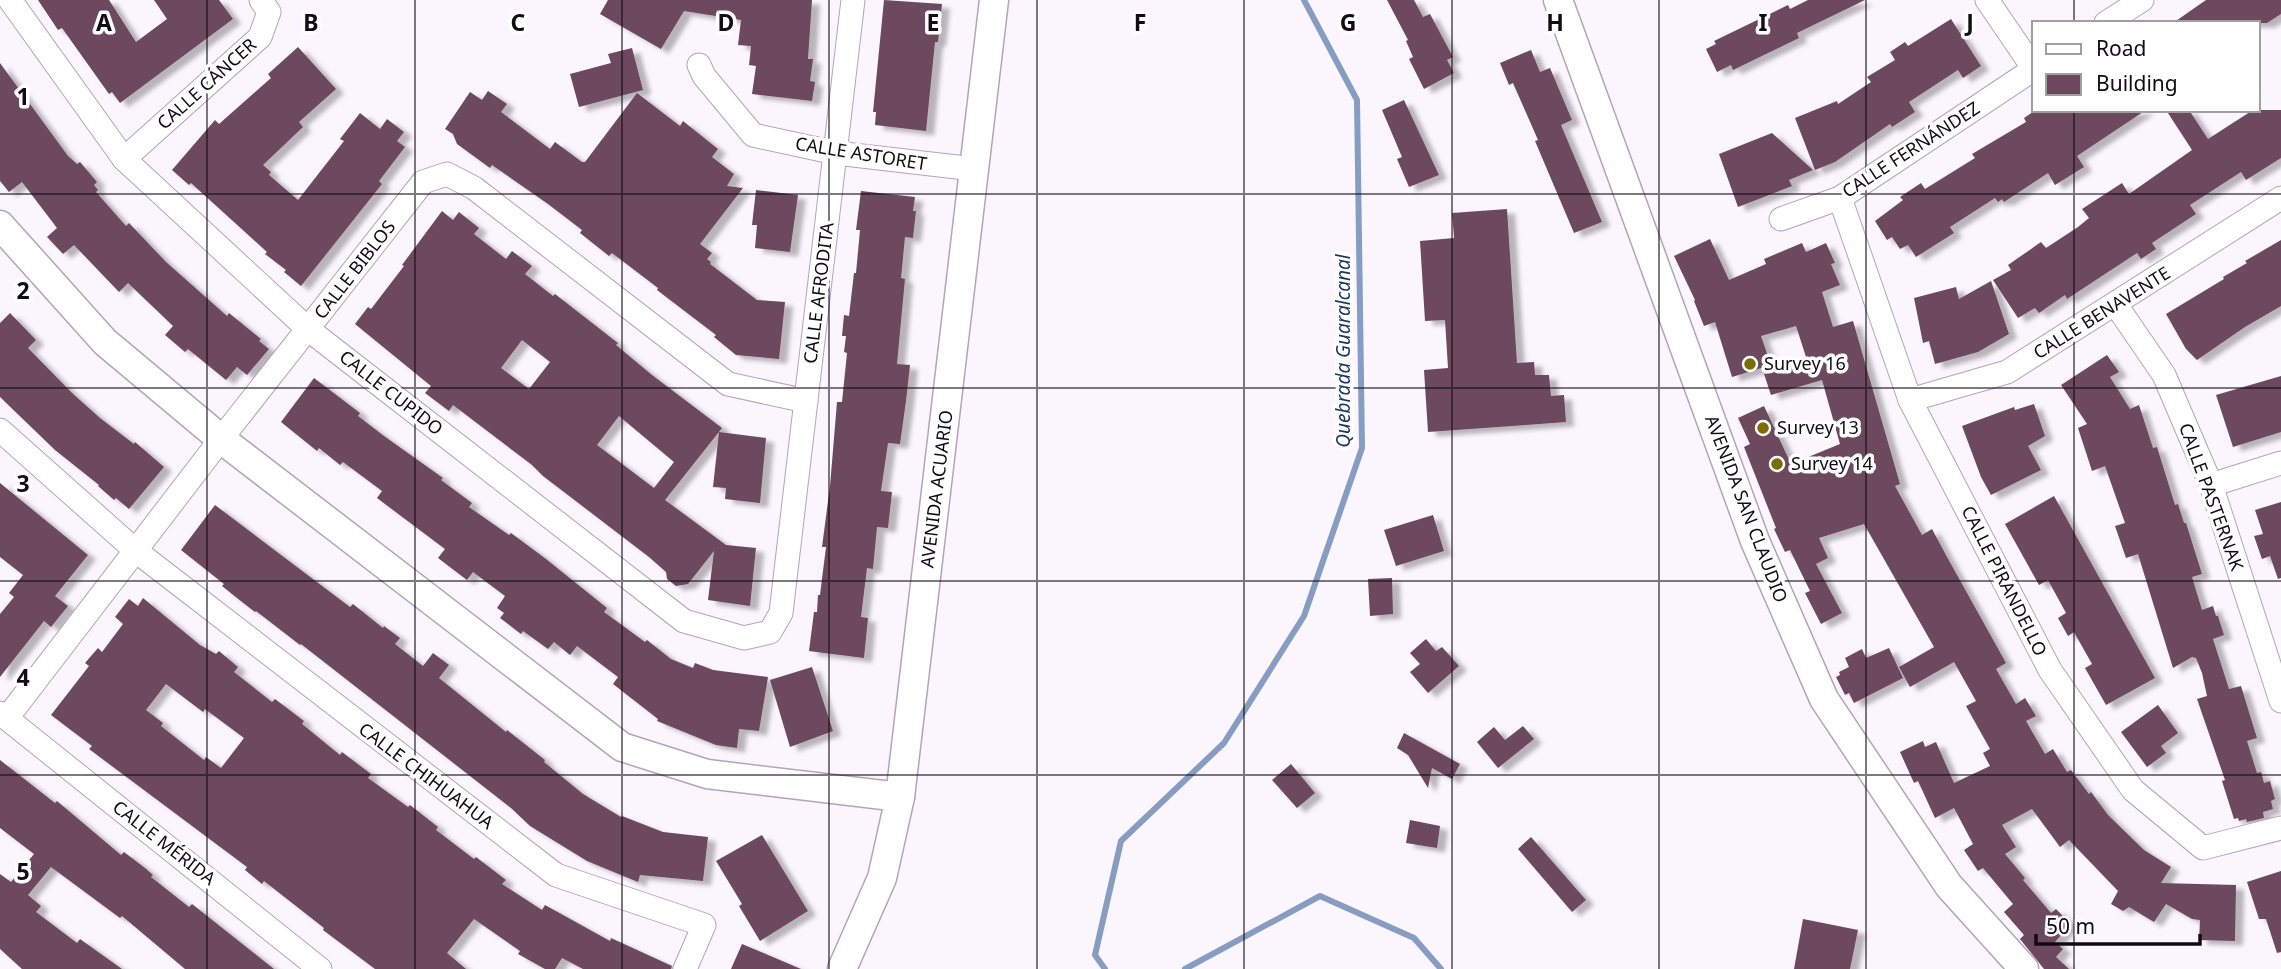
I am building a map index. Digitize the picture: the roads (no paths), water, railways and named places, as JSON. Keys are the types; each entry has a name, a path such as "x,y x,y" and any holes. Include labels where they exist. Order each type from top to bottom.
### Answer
{"street":[{"name":"CALLE CUPIDO","path":"10,0 124,159 309,330 684,621 744,638 770,632 780,613 783,587"},
{"name":"CALLE CÁNCER","path":"124,159 260,37 269,12 261,0"},
{"name":"CALLE AFRODITA","path":"783,587 853,0"},
{"name":"AVENIDA ACUARIO","path":"842,969 882,878 901,797 994,0"},
{"name":"AVENIDA SAN CLAUDIO","path":"1558,0 1755,541 1824,699 1949,886 2024,969"},
{"path":"1987,0 2032,66"},
{"path":"2109,21 2142,0"},
{"name":"CALLE ASTORET","path":"699,65 704,76 753,135 836,153 974,169"},
{"name":"CALLE FERNÁNDEZ","path":"1781,219 1840,198 2032,70"},
{"name":"CALLE BIBLOS","path":"3,716 136,551 423,182 447,174 474,188 728,384 806,401"},
{"name":"CALLE PIRANDELLO","path":"1840,198 1910,400 2050,670 2133,790 2203,848 2281,828"},
{"name":"CALLE BENAVENTE","path":"1910,400 2007,372 2281,198"},
{"path":"0,225 105,342 221,439 622,747 707,774 901,797"},
{"name":"CALLE PASTERNAK","path":"2116,304 2164,375 2211,485 2281,701"},
{"path":"0,430 136,551"},
{"path":"2211,485 2281,463"},
{"name":"CALLE CHIHUAHUA","path":"136,551 556,875 704,925 685,969"},
{"name":"CALLE MÉRIDA","path":"3,716 320,969"}],"waterway":[{"name":"Quebrada Guaralcanal","path":"1105,969 1095,955 1121,841 1224,743 1304,616 1362,448 1357,100 1304,0"},
{"name":"Quebrada Guaralcanal","path":"1185,969 1320,896 1414,938 1441,969"}],"place":[{"name":"Survey 16","path":"1750,364"},
{"name":"Survey 13","path":"1763,428"},
{"name":"Survey 14","path":"1777,464"}]}
